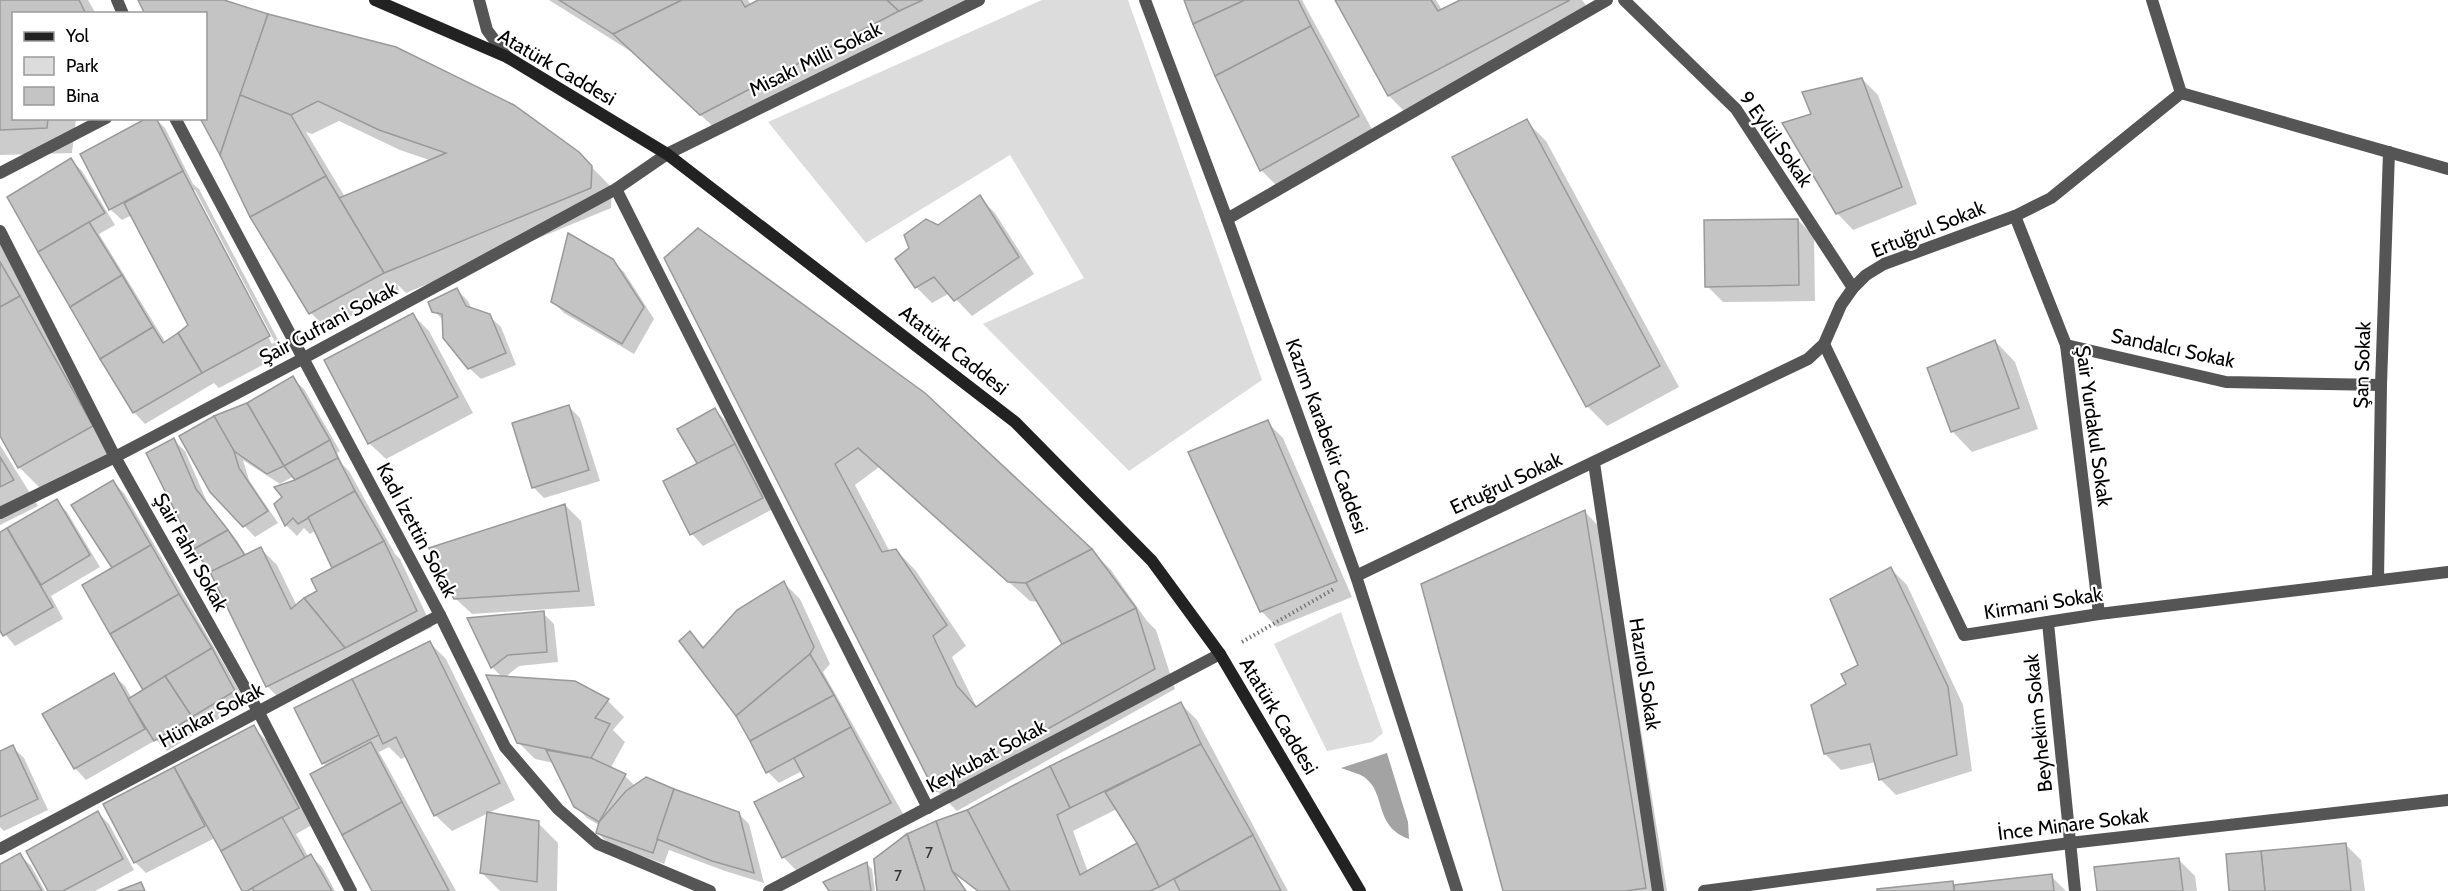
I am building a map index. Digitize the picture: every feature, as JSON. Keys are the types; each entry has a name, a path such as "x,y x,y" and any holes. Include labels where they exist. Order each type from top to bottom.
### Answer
{"main road":[{"name":"Atatürk Caddesi","path":"375,0 507,57 667,154 1015,422 1152,561 1220,654 1360,891"}],"street":[{"path":"479,0 488,30 507,57"},
{"name":"Misakı Milli Sokak","path":"667,154 979,0"},
{"name":"Kazım Karabekir Caddesi","path":"1145,0 1356,576 1457,891"},
{"path":"1227,219 1607,0"},
{"name":"9 Eylül Sokak","path":"1624,0 1736,109 1853,288"},
{"path":"2152,0 2181,93 2448,168"},
{"name":"Ertuğrul Sokak","path":"1356,576 1808,359 1824,344 1841,305 1866,275 1884,264 2015,216 2051,198 2068,187 2181,93"},
{"path":"0,173 102,120"},
{"name":"Kadı İzettin Sokak","path":"176,120 440,615 505,747 558,810 598,844 704,889"},
{"name":"Şan Sokak","path":"2378,580 2381,385 2389,152"},
{"name":"Şair Gufrani Sokak","path":"0,513 115,457 302,359 616,189 667,154"},
{"path":"616,189 928,808"},
{"name":"Şair Yurdakul Sokak","path":"2015,216 2066,345 2098,614"},
{"name":"Şair Fahri Sokak","path":"0,231 115,457 258,711 351,891"},
{"name":"Kirmani Sokak","path":"1824,344 1964,635 2048,624 2098,614 2448,572"},
{"name":"Sandalcı Sokak","path":"2066,345 2226,382 2381,385"},
{"name":"Hazırol Sokak","path":"1594,462 1658,891"},
{"name":"Hünkar Sokak","path":"0,849 440,615"},
{"name":"Beyhekim Sokak","path":"2048,624 2075,891"},
{"name":"Keykubat Sokak","path":"768,891 1220,654"},
{"name":"İnce Minare Sokak","path":"1704,891 2070,843 2448,800"}],"path":[{"path":"1220,654 1356,576"}],"green space":[{"path":"1042,0 1128,0 1262,380 1129,471 983,324 1084,278 1010,155 866,243 768,122"},
{"path":"1341,612 1383,733 1372,742 1327,751 1274,644"}],"shaded area":[{"path":"1387,753 1408,822 1409,839 1390,826 1371,784 1364,777 1341,768"}],"building":[{"path":"0,0 79,0 85,12 12,12 12,120 48,120 47,128 0,130"},
{"path":"138,0 224,0 268,14 220,155 201,120 207,120 207,12 144,12"},
{"path":"559,0 682,0 613,34"},
{"path":"682,0 741,0 745,7 758,0 887,0 899,11 700,115 613,34"},
{"path":"887,0 923,0 899,11"},
{"path":"1184,0 1245,0 1193,24"},
{"path":"1245,0 1298,0 1311,26 1215,76 1193,24"},
{"path":"1335,0 1431,0 1438,11 1460,0 1570,0 1388,96"},
{"path":"268,14 396,47 514,105 579,152 592,166 591,188 384,273 339,198 446,153 379,130 318,101 291,115 240,95"},
{"path":"1311,26 1359,116 1260,171 1215,76"},
{"path":"1862,78 1902,187 1836,214 1782,123 1811,114 1802,92"},
{"path":"240,95 291,115 326,176 250,217 220,155"},
{"path":"1527,119 1660,366 1586,407 1452,157"},
{"path":"143,120 157,120 183,171 109,210 80,154"},
{"path":"71,158 105,213 38,252 7,197"},
{"path":"183,171 270,336 202,373 178,333 188,325 124,203"},
{"path":"326,176 384,273 309,314 250,217"},
{"path":"980,195 1019,257 954,301 934,277 915,288 895,259 909,248 904,235 926,219 938,225"},
{"path":"1798,219 1799,285 1705,287 1704,220"},
{"path":"89,222 122,275 70,307 38,252"},
{"path":"698,228 925,393 1092,549 1026,583 1008,582 858,448 835,464 882,552 896,549 947,625 933,636 957,686 976,707 1062,644 1136,608 1155,669 935,792 664,258"},
{"path":"568,233 613,259 644,307 622,344 551,302"},
{"path":"0,262 20,296 0,307"},
{"path":"122,275 153,327 100,359 70,307"},
{"path":"457,288 466,306 490,314 506,353 468,369 443,338 442,314 432,312 428,302"},
{"path":"20,296 93,426 18,468 0,436 0,307"},
{"path":"413,313 458,397 368,444 324,360"},
{"path":"153,327 163,343 178,333 202,373 133,413 100,359"},
{"path":"1995,340 2019,408 1951,432 1927,368"},
{"path":"293,376 330,440 284,466 247,403"},
{"path":"247,403 284,466 267,474 234,451 214,416"},
{"path":"569,405 589,470 532,488 512,423"},
{"path":"715,408 735,444 698,465 677,429"},
{"path":"214,416 234,451 239,468 268,511 243,527 210,492 179,436"},
{"path":"1268,420 1337,581 1260,612 1188,452"},
{"path":"174,438 196,489 228,530 194,549 146,453"},
{"path":"330,440 338,458 295,480 284,466"},
{"path":"735,444 763,498 690,535 663,481"},
{"path":"0,457 14,480 0,487"},
{"path":"338,458 355,491 298,524 293,518 285,526 274,504 282,497 274,487 295,480"},
{"path":"113,480 151,545 112,568 71,505"},
{"path":"355,491 384,541 332,568 308,517"},
{"path":"57,499 90,555 41,585 7,528"},
{"path":"565,504 579,591 454,599 429,548"},
{"path":"1585,510 1646,888 1626,891 1503,891 1421,584"},
{"path":"7,528 53,607 3,636 0,631 0,532"},
{"path":"228,530 245,555 210,572 194,549"},
{"path":"384,541 417,611 345,648 304,598 317,591 311,579"},
{"path":"151,545 179,594 110,634 82,585"},
{"path":"261,547 291,609 304,598 345,648 266,687 210,572"},
{"path":"1092,549 1136,608 1062,644 1026,583"},
{"path":"1891,567 1948,687 1957,755 1879,780 1870,744 1824,754 1811,705 1846,684 1841,674 1858,665 1830,599"},
{"path":"784,581 814,647 810,654 736,716 679,641 690,631 703,648 737,610"},
{"path":"179,594 212,648 143,690 110,634"},
{"path":"544,611 547,652 508,655 491,668 467,618"},
{"path":"430,641 500,783 434,816 396,737 383,744 352,679"},
{"path":"212,648 235,691 192,717 165,676"},
{"path":"810,654 834,695 750,741 736,716"},
{"path":"114,673 145,729 74,769 42,714"},
{"path":"486,675 575,681 609,699 595,718 610,724 591,758 517,743"},
{"path":"165,676 192,717 154,741 128,699"},
{"path":"352,679 379,735 322,764 294,708"},
{"path":"834,695 851,727 766,773 750,741"},
{"path":"1181,702 1201,744 1070,808 1050,766"},
{"path":"254,725 299,808 221,851 174,767"},
{"path":"851,727 891,803 782,858 754,802 804,777 794,758"},
{"path":"371,742 402,802 342,835 310,774"},
{"path":"1201,744 1253,835 1159,887 1137,843 1105,792"},
{"path":"13,745 38,799 0,817 0,751"},
{"path":"546,750 591,758 626,774 599,822 574,807"},
{"path":"1050,766 1070,808 1057,815 1080,875 1137,843 1159,887 1150,891 1010,891 967,810"},
{"path":"174,767 205,826 134,863 103,804"},
{"path":"646,777 674,789 653,853 596,833 599,822 626,791"},
{"path":"674,789 739,812 754,873 712,861 657,839"},
{"path":"402,802 449,891 372,891 342,835"},
{"path":"967,810 1010,891 978,891 952,871 936,821"},
{"path":"98,811 123,859 63,891 48,891 26,851"},
{"path":"487,812 539,821 537,882 480,873"},
{"path":"282,817 305,858 247,891 242,891 221,851"},
{"path":"936,821 952,871 966,891 925,891 907,834"},
{"path":"907,834 925,891 877,891 874,859"},
{"path":"907,834 925,891 877,891 874,859"},
{"path":"1253,835 1281,891 1180,891 1174,879"},
{"path":"2346,843 2351,891 2265,891 2261,851"},
{"path":"2261,851 2265,891 2229,891 2226,854"},
{"path":"20,853 42,891 0,891 0,864"},
{"path":"311,854 332,891 254,891 252,888"},
{"path":"2179,858 2183,891 2097,891 2094,867"},
{"path":"867,862 871,891 829,891 823,882"},
{"path":"2052,874 2054,891 1954,891 1954,885"},
{"path":"1953,881 1954,891 1877,891 1877,889"},
{"path":"141,882 145,891 118,891"}]}
